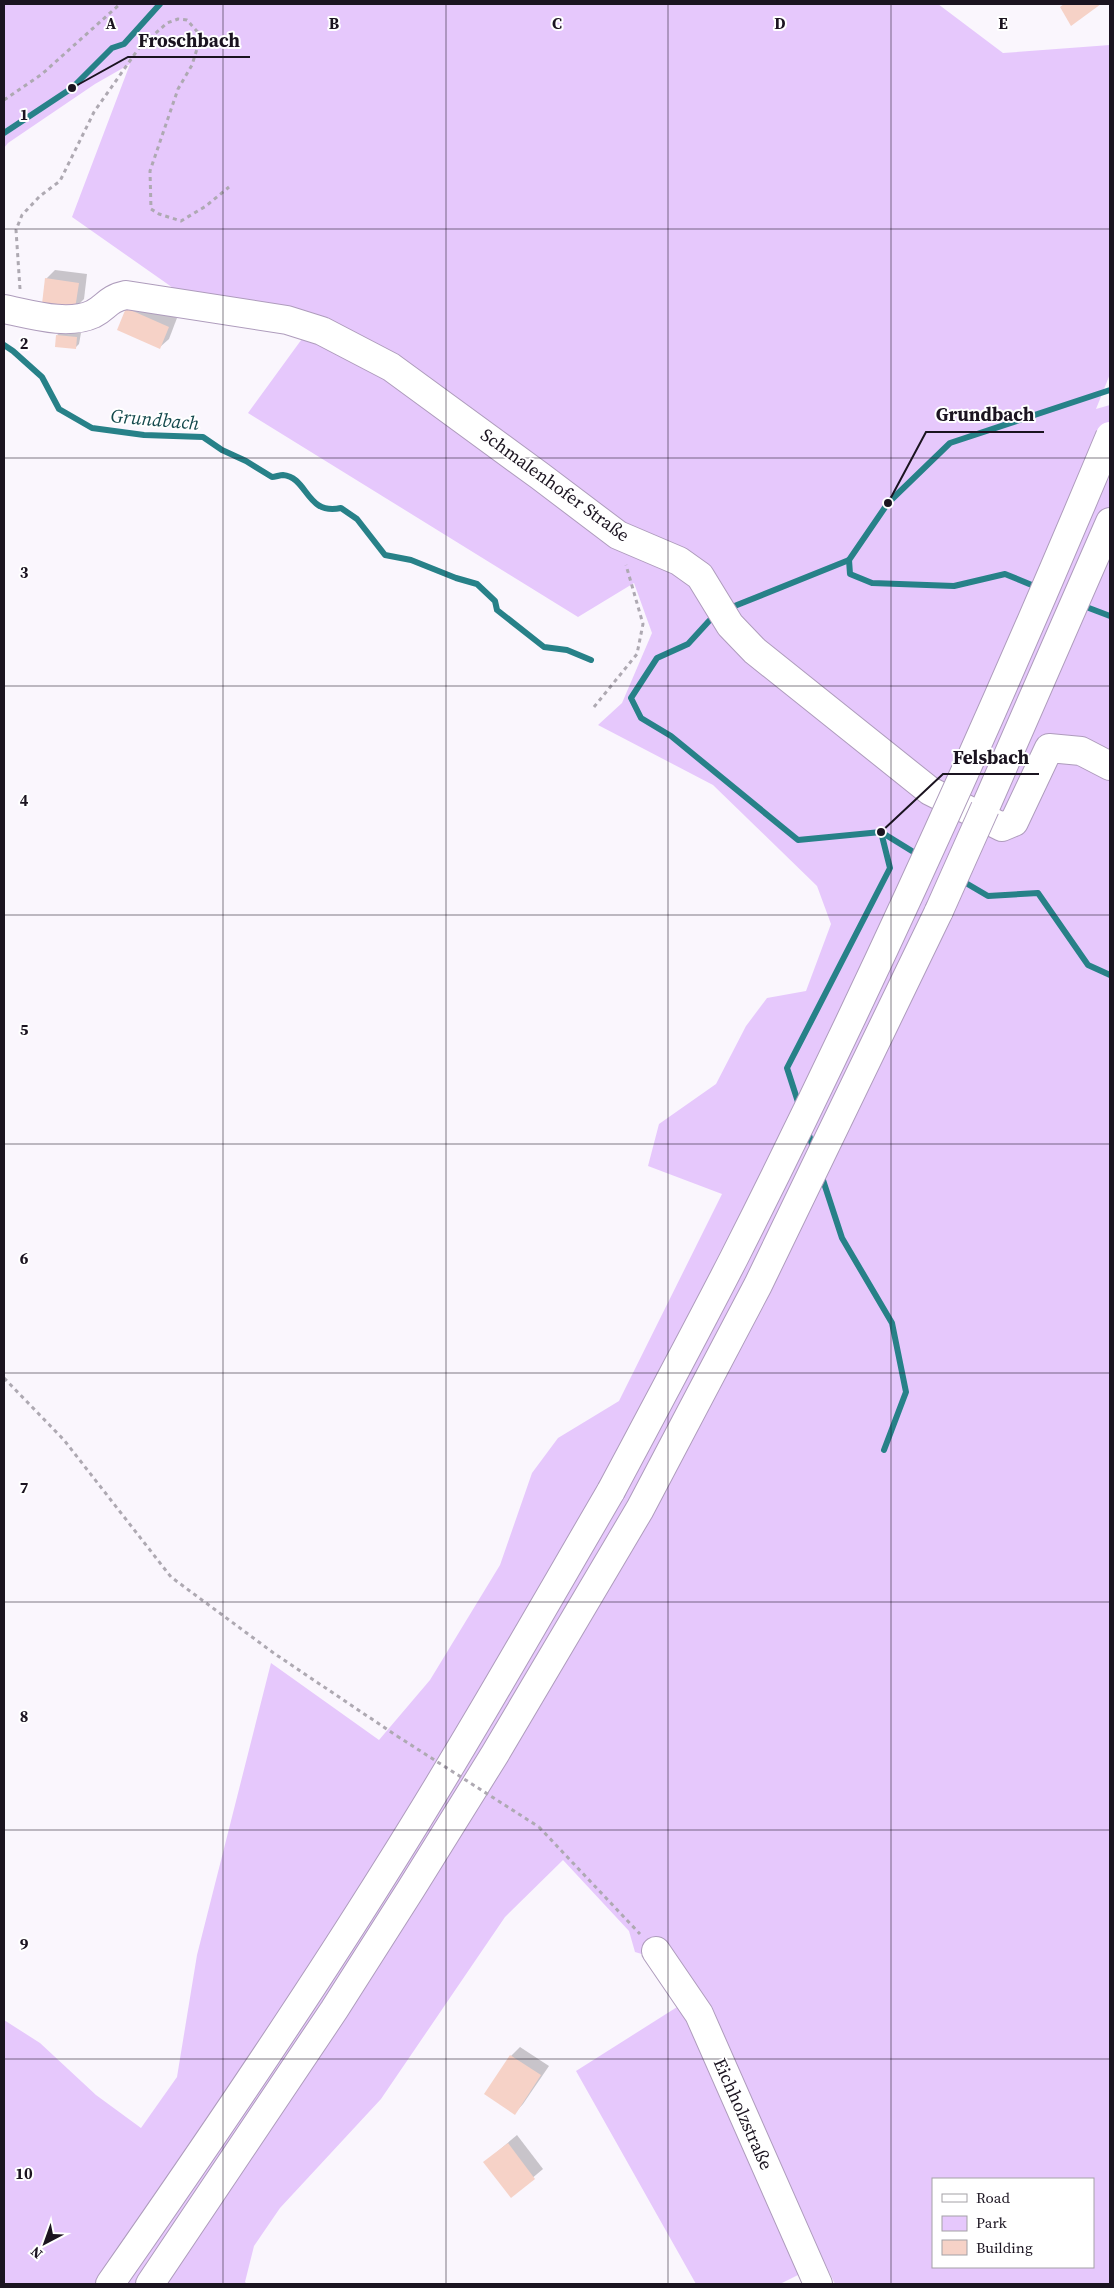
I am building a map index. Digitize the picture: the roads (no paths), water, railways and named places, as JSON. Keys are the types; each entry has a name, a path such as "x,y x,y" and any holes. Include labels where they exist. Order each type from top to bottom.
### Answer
{"main road":[{"name":"Schmalenhofer Straße","path":"10,310 58,318 77,319 94,314 113,297 126,295 287,320 322,331 391,367 618,535 678,561 700,576 730,625 755,651 930,791 1002,827 1014,822 1049,748 1080,751 1110,766"},
{"path":"110,2284 304,1999 388,1867 611,1492 734,1257 915,882 1049,582 1110,436"},
{"path":"150,2284 334,2010 412,1889 495,1754 640,1509 758,1285 926,938 1110,522"},
{"name":"Eichholzstraße","path":"656,1951 699,2014 818,2284"}],"waterway":[{"path":"4,133 72,88 112,48 124,44 160,4"},
{"name":"Grundbach","path":"4,345 42,377 59,409 92,428 144,435 203,437 222,450 246,461 272,477 283,475 291,477 298,482 314,502 329,509 341,508 357,519 385,555 411,560 456,578 477,584 495,601 497,610 544,647 567,650 591,660"},
{"name":"Grundbach","path":"732,607 849,560 888,503 950,443 1110,390"},
{"path":"849,560 850,574 872,583 954,586 1005,574 1039,588"},
{"path":"1081,605 1110,616"},
{"path":"709,621 688,644 657,658 631,698 641,718 671,736 798,840 881,832 920,856"},
{"path":"799,1105 787,1068 890,868 881,832"},
{"path":"959,879 988,896 1038,893 1088,965 1110,975"},
{"path":"807,1129 814,1150"},
{"path":"821,1174 842,1238 892,1323 906,1392 884,1450"}],"place":[{"name":"Froschbach","path":"72,88"},
{"name":"Grundbach","path":"888,503"},
{"name":"Felsbach","path":"881,832"}]}
